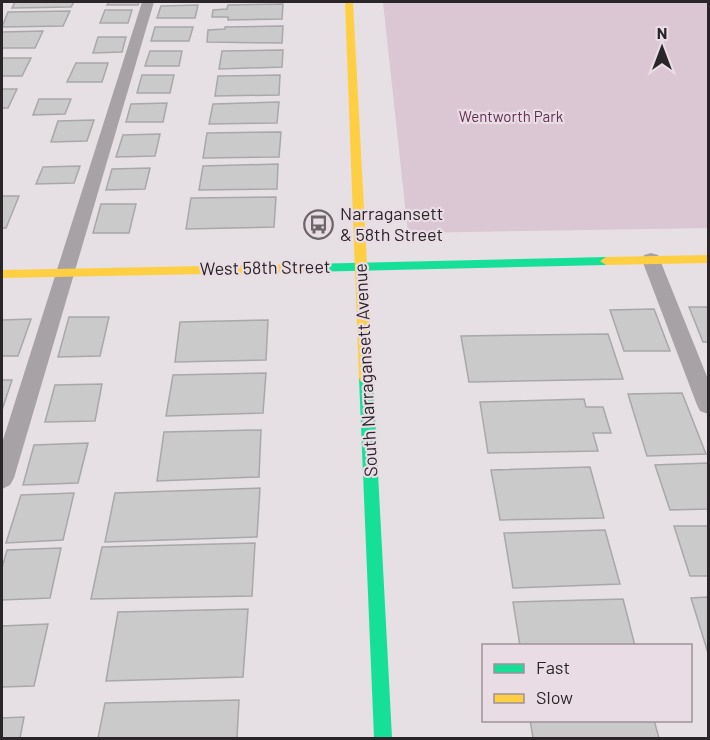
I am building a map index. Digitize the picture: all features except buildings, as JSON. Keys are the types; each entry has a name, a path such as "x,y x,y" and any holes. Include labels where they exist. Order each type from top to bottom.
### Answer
{"street":[{"name":"South Narragansett Avenue","path":"349,2 383,738"},
{"name":"West 58th Street","path":"2,274 708,259"}],"lane":[{"path":"2,477 148,2"},
{"path":"651,260 708,405"}],"green space":[{"name":"Wentworth Park","path":"383,2 708,2 708,228 408,233"}],"traffic: fast":[{"path":"307,268 606,261"},
{"path":"366,378 383,738"}],"traffic: slow":[{"path":"349,2 366,378"},
{"path":"606,261 708,259"},
{"path":"2,274 307,268"}],"place":[{"name":"Narragansett & 58th Street","path":"319,224"}]}
